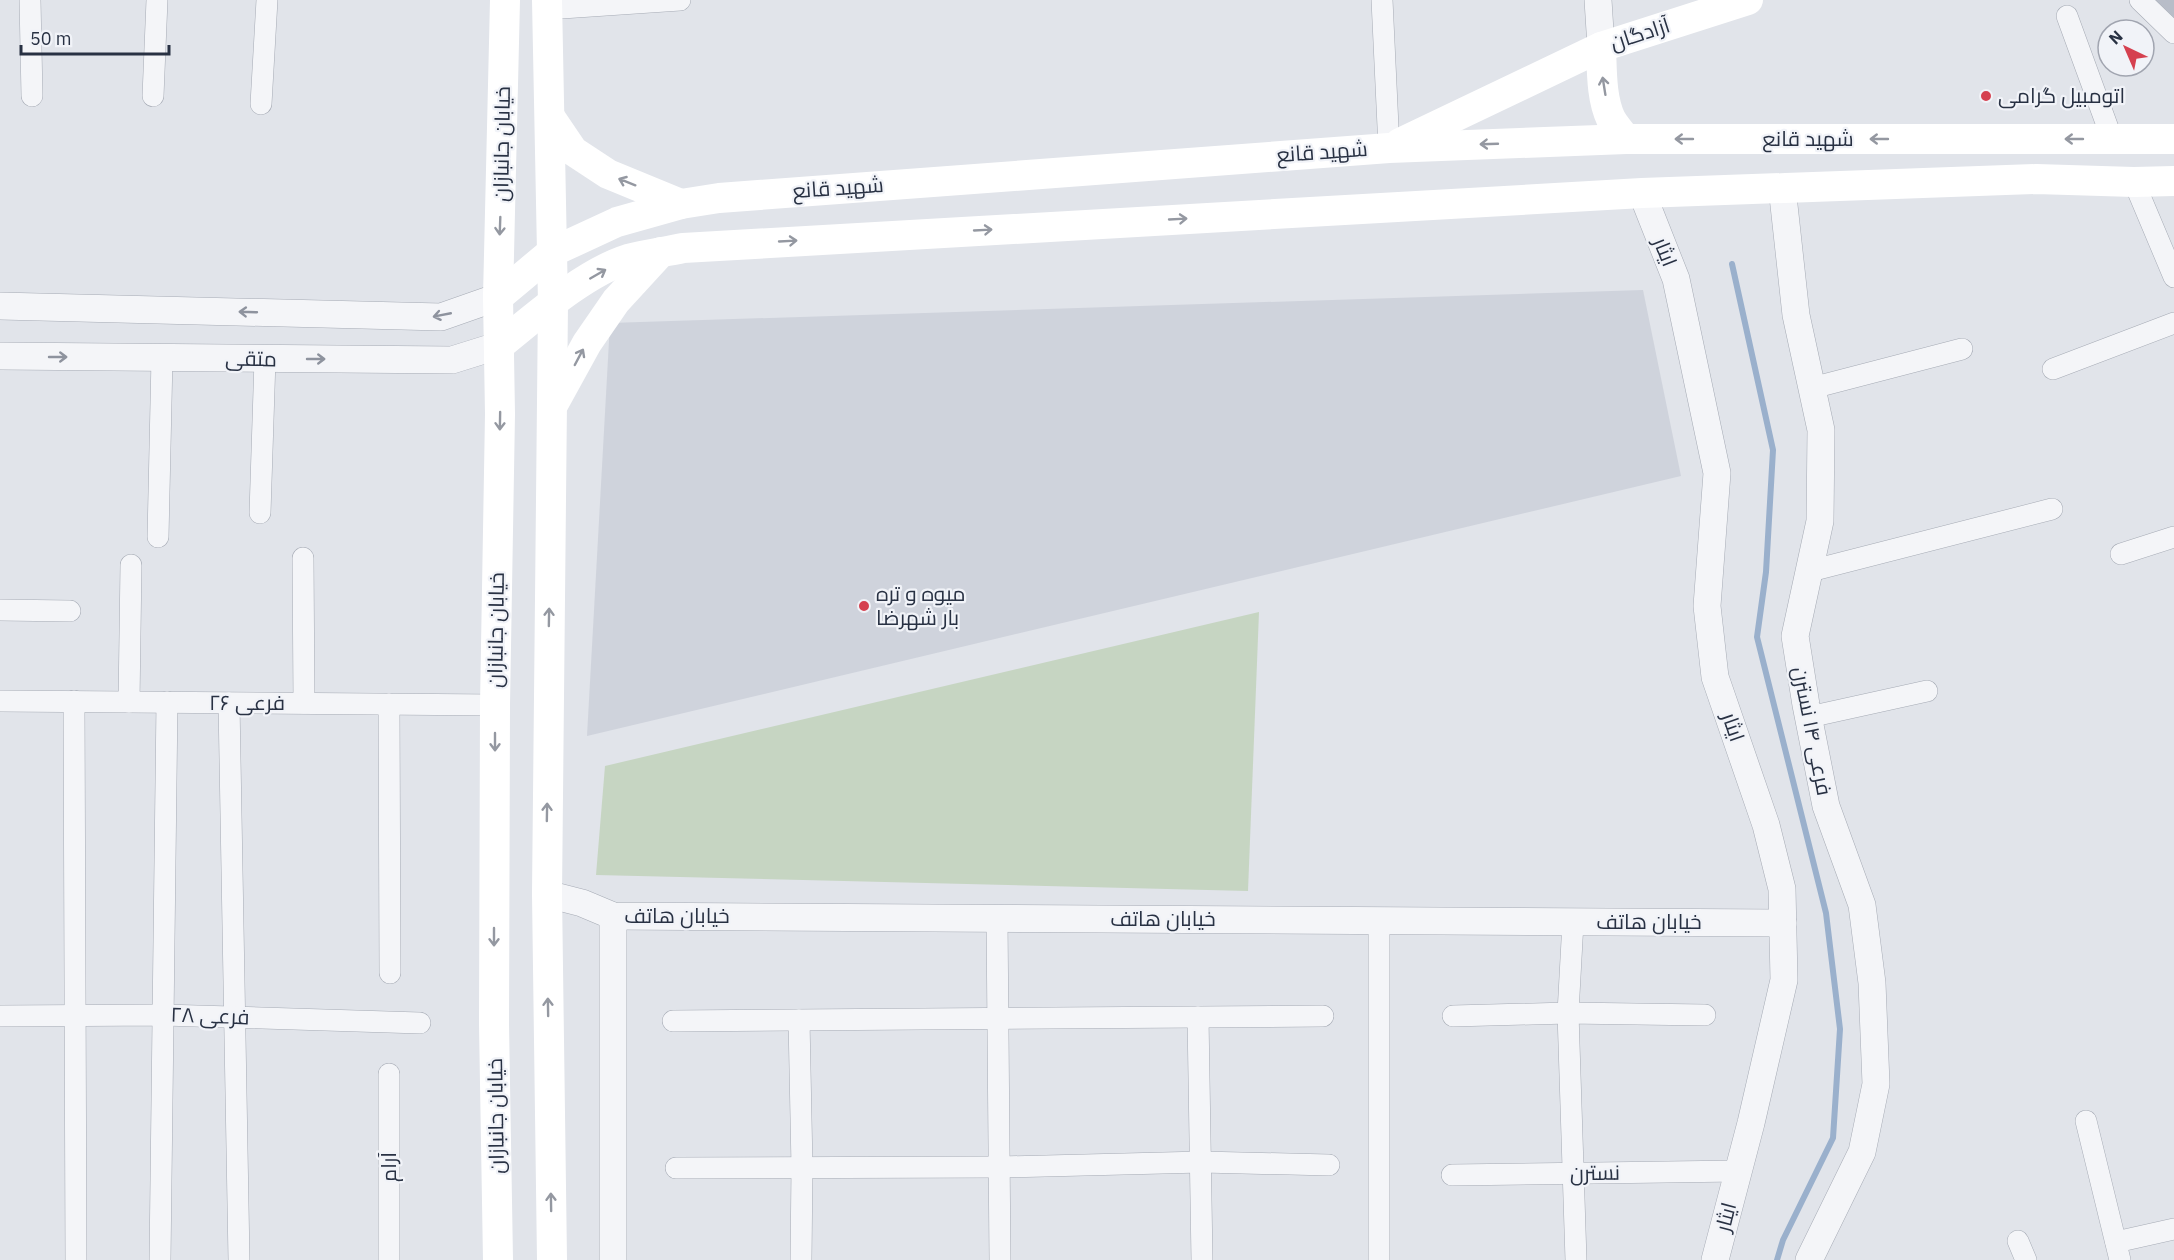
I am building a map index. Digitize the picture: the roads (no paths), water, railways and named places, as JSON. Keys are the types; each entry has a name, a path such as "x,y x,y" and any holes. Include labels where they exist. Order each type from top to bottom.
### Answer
{"main road":[{"name":"خیابان جانبازان","path":"498,1260 494,1024 495,705 500,345 498,297 505,0"},
{"name":"آزادگان","path":"1389,148 1601,47 1748,0"},
{"path":"547,4 553,303 547,894 552,1260"},
{"path":"1601,47 1602,80 1607,104 1612,120 1626,139"},
{"path":"504,62 515,72 525,75 537,72 549,65"},
{"path":"550,117 573,151 608,174 681,204"},
{"name":"شهید قانع","path":"498,297 552,252 617,222 681,204 759,194 1389,148 1626,139 2174,139"},
{"path":"2034,139 2036,179"},
{"path":"500,345 553,303 601,271 627,260 683,248 1642,193 2036,179 2174,181"},
{"path":"552,409 586,343 616,301 661,252"}],"street":[{"path":"30,0 32,96"},
{"path":"153,96 157,0"},
{"path":"261,104 267,0"},
{"path":"547,4 680,0"},
{"path":"1382,0 1389,148"},
{"path":"1601,1 1601,47"},
{"path":"2148,7 2174,33"},
{"path":"2067,16 2112,139"},
{"path":"2134,182 2174,277"},
{"name":"فرعی ۱۴ نسترن","path":"1782,187 1796,315 1821,430 1820,521 1795,636 1826,806 1862,905 1872,984 1876,1084 1862,1152 1809,1260"},
{"name":"ایثار","path":"1642,193 1676,279 1717,473 1707,606 1715,677 1766,825 1782,889 1784,980 1715,1260"},
{"path":"0,306 441,318 498,297"},
{"path":"2053,369 2174,323"},
{"name":"متقی","path":"0,356 452,360 500,345"},
{"path":"1812,388 1962,349"},
{"path":"158,537 162,358"},
{"path":"260,513 264,359"},
{"path":"1810,571 2052,509"},
{"path":"2121,554 2174,537"},
{"path":"303,558 304,703"},
{"path":"129,702 131,565"},
{"path":"0,610 70,611"},
{"path":"1809,717 1927,691"},
{"name":"فرعی ۲۶","path":"0,701 495,705"},
{"path":"74,701 76,1260"},
{"path":"160,1260 167,702"},
{"path":"229,703 239,1260"},
{"path":"389,704 390,974"},
{"name":"خیابان هاتف","path":"547,894 582,903 613,916 1783,923"},
{"path":"613,916 613,1260"},
{"path":"997,918 1001,1167 1000,1260"},
{"path":"1379,921 1380,1260"},
{"path":"1573,922 1568,1013 1576,1260"},
{"path":"1453,1016 1568,1013 1705,1015"},
{"name":"فرعی ۲۸","path":"0,1016 164,1015 420,1023"},
{"path":"673,1021 1323,1016"},
{"path":"1198,1017 1202,1260"},
{"path":"799,1020 801,1260"},
{"name":"آرام","path":"389,1074 389,1260"},
{"path":"2086,1121 2118,1251 2174,1229"},
{"path":"676,1168 1001,1167 1202,1162 1329,1165"},
{"name":"نسترن","path":"1452,1175 1738,1172"}],"waterway":[{"path":"1732,264 1773,450 1766,572 1757,637 1826,913 1840,1029 1833,1138 1783,1240 1777,1260"}],"place":[{"name":"اتومبیل گرامی","path":"1986,96"},
{"name":"میوه و تره بار شهرضا","path":"864,606"}]}
